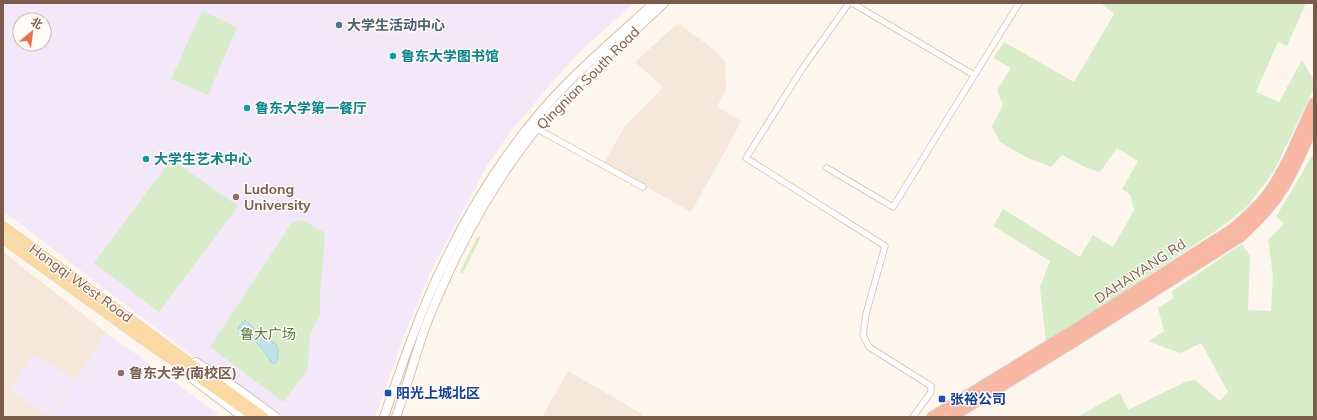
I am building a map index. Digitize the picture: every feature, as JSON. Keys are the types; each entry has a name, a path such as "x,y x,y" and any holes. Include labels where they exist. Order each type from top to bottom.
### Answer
{"highway":[{"name":"DAHAIYANG Rd","path":"932,417 1064,336 1233,229 1250,214 1268,194 1289,158 1314,102"},
{"name":"DAHAIYANG Rd","path":"951,417 1240,237 1275,201 1314,125"}],"main road":[{"name":"Qingnian South Road","path":"384,417 428,298 461,230 487,187 527,129 546,106 569,82 654,3"},
{"name":"Qingnian South Road","path":"396,417 426,327 449,274 486,202 508,168 537,129 558,105 609,54 664,3"},
{"name":"Hongqi West Road","path":"3,226 264,417"},
{"name":"Hongqi West Road","path":"3,239 153,347 254,417"},
{"path":"160,340 232,385 276,417"},
{"path":"153,347 243,417"}],"street":[{"path":"913,417 931,392 931,386 869,347 863,335 866,314 885,246 746,158 802,69 850,3 974,75"},
{"path":"827,168 893,207 1019,3"},
{"path":"537,129 643,187"}],"shaded area":[{"name":"Ludong University","path":"3,3 634,3 575,56 514,127 488,164 430,273 404,336 375,417 285,417 199,361 3,211"},
{"path":"678,23 716,51 725,62 726,89 717,107 741,121 691,212 604,163 625,126 663,87 635,62"},
{"path":"3,252 107,333 50,417 3,417"},
{"name":"鲁东大学(南校区)","path":"107,333 217,413 214,417 50,417"},
{"path":"34,354 74,379 48,417 9,390"},
{"path":"568,371 642,414 641,417 542,417"}],"green space":[{"path":"1101,3 1306,3 1287,46 1278,42 1256,92 1279,102 1302,60 1314,80 1314,88 1274,171 1248,206 1217,230 1046,343 1040,287 1050,261 993,226 1003,209 1080,257 1093,235 1113,247 1134,210 1130,194 1122,189 1138,161 1117,148 1100,172 1087,168 1062,155 1051,167 1026,157 1000,142 992,126 1003,105 997,90 1011,68 993,58 1004,42 1074,82 1114,14"},
{"path":"202,11 237,27 208,95 171,79"},
{"path":"1314,152 1314,417 1077,417 1120,393 1128,410 1185,382 1195,380 1220,401 1228,392 1201,343 1181,353 1149,341 1164,331 1158,308 1174,298 1171,292 1242,244 1250,256 1248,310 1271,311 1273,276 1268,240 1284,223 1276,217"},
{"path":"171,159 238,206 159,312 94,263"},
{"name":"鲁大广场","path":"302,220 324,232 325,237 320,293 320,314 310,335 308,369 283,402 210,347 291,224 295,221"},
{"path":"478,236 481,237 463,273 461,273 460,271"}],"water":[{"path":"245,320 259,337 271,341 276,345 278,348 278,360 276,363 272,363 258,344 240,333 238,329"}],"place":[{"name":"大学生活动中心","path":"339,25"},
{"name":"鲁东大学图书馆","path":"393,56"},
{"name":"鲁东大学第一餐厅","path":"247,108"},
{"name":"大学生艺术中心","path":"146,159"},
{"name":"Ludong University","path":"236,197"},
{"name":"鲁东大学(南校区)","path":"121,373"},
{"name":"阳光上城北区","path":"388,393"},
{"name":"张裕公司","path":"942,399"}]}
